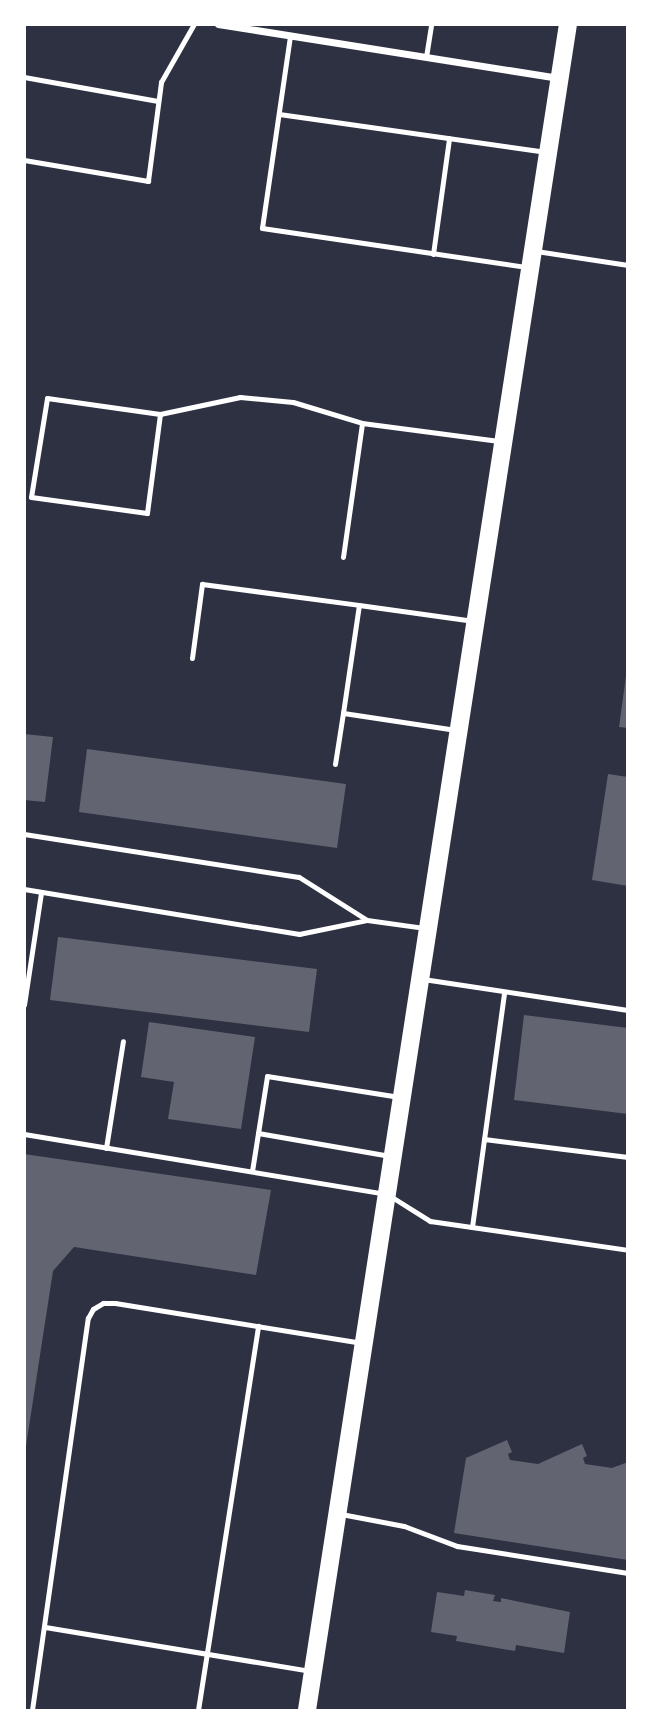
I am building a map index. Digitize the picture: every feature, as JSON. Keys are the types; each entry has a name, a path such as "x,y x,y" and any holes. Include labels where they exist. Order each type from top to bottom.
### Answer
{"main road":[{"path":"307,1710 568,24"}],"street":[{"path":"220,25 560,78"}],"lane":[{"path":"24,160 148,181 161,82 194,24"},
{"path":"426,57 431,24"},
{"path":"290,36 262,228 433,254 628,265"},
{"path":"24,77 158,101"},
{"path":"279,114 548,152"},
{"path":"433,254 449,138"},
{"path":"160,414 147,513 28,497 47,398 160,414 240,397 293,402 362,423 503,442"},
{"path":"343,557 362,423"},
{"path":"192,658 201,584 476,621"},
{"path":"335,764 359,605"},
{"path":"343,713 459,731"},
{"path":"24,834 299,877 367,920"},
{"path":"24,889 299,933 367,920 428,928"},
{"path":"24,1005 41,892"},
{"path":"421,979 628,1010"},
{"path":"472,1227 504,992"},
{"path":"106,1148 123,1041"},
{"path":"252,1171 267,1076 402,1097"},
{"path":"258,1133 393,1157"},
{"path":"24,1134 387,1194 430,1221 628,1251"},
{"path":"484,1139 628,1157"},
{"path":"32,1710 88,1318 93,1309 103,1303 115,1303 364,1343"},
{"path":"198,1710 258,1326"},
{"path":"338,1514 404,1526 457,1546 628,1573"},
{"path":"45,1627 313,1671"}],"building":[{"path":"628,676 628,728 619,727"},
{"path":"24,734 53,737 45,802 24,800"},
{"path":"87,749 346,784 337,848 79,812"},
{"path":"608,774 628,777 628,886 592,880"},
{"path":"58,937 317,969 309,1032 50,1000"},
{"path":"524,1015 628,1028 628,1114 514,1100"},
{"path":"149,1022 255,1037 241,1129 168,1119 174,1082 141,1077"},
{"path":"24,1154 271,1190 256,1275 74,1247 53,1271 26,1446"},
{"path":"507,1440 512,1452 508,1454 510,1460 538,1464 582,1444 587,1456 583,1458 585,1464 612,1468 628,1462 628,1560 454,1533 466,1458"},
{"path":"465,1590 495,1595 493,1601 501,1602 501,1598 570,1612 564,1653 516,1645 515,1651 456,1641 457,1636 431,1632 437,1592 464,1596"}]}
